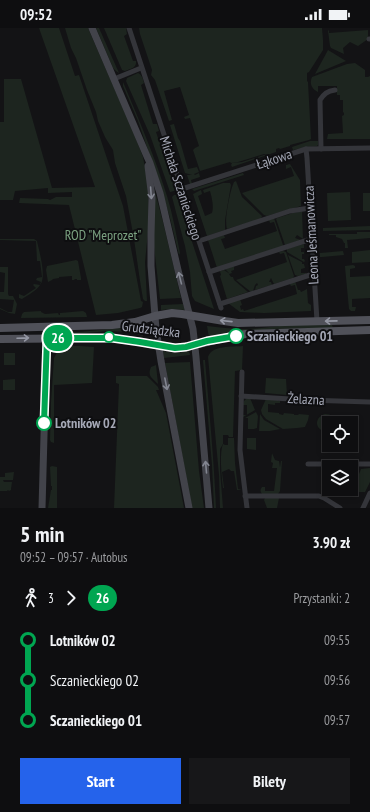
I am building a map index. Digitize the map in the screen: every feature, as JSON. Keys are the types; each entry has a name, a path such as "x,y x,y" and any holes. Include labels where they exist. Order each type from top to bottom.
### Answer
{"main road":[{"path":"92,28 150,163 160,193 190,316 195,345 209,508"},
{"path":"146,154 152,198 151,266 158,346 189,508"},
{"name":"Grudziądzka","path":"0,328 112,325 172,314 238,323 370,320"},
{"path":"42,508 47,327"},
{"name":"Grudziądzka","path":"0,339 112,338 175,348 232,336 250,334 370,330"}],"street":[{"name":"Michała Sczanieckiego","path":"129,28 220,306 313,274"},
{"path":"114,79 141,68"},
{"path":"321,149 320,100 327,92 335,90"},
{"name":"Łąkowa","path":"182,189 306,149 370,148"},
{"name":"Leona Jeśmanowicza","path":"306,149 317,321"},
{"path":"199,241 290,211 310,208"},
{"path":"209,272 312,239"},
{"path":"242,372 240,450 247,508"},
{"name":"Żelazna","path":"241,396 301,400 370,402"},
{"path":"308,464 370,464"},
{"path":"363,508 370,493"},
{"path":"246,496 319,496 340,508"}],"green space":[{"name":"ROD \"Meprozet\"","path":"39,28 59,28 75,76 79,75 123,206 141,301 143,302 142,307 140,308 118,313 96,315 69,205 19,203 20,198 50,200 56,197 72,197 72,192 48,193 48,188 15,191 13,200 0,200 0,122 4,122 4,79 21,79 52,188 95,187"},
{"path":"65,28 88,28 143,157 148,186 149,222 145,262 147,301 143,299 126,196 115,163 113,150 98,121"},
{"path":"96,28 99,28 119,73 113,68"},
{"path":"104,28 126,28 127,34 124,36 133,61 136,61 133,68 125,71 122,70"},
{"path":"139,28 322,28 323,50 307,73 311,139 276,149 276,152 232,167 232,163 242,162 267,154 238,162 230,162 200,171 193,150 199,146 190,118 185,119 184,117 189,115 180,87 164,91 172,120 169,121 155,80 151,75 152,70"},
{"path":"329,30 329,33 368,30 368,39 358,46 350,42 343,48 344,54 331,48 328,31"},
{"path":"328,50 346,61 315,74"},
{"path":"355,63 365,70 365,77 370,76 370,139 327,139 328,134 343,133 343,100 340,100 340,95 337,95 337,86 318,86 318,92 316,91 311,84 312,77 347,64"},
{"path":"138,73 144,83 141,85 153,124 157,124 159,131 156,132 172,179 176,179 178,189 174,191 170,192 150,135 126,81 127,78"},
{"path":"123,82 162,181 173,217 180,253 179,255 160,185 138,121 123,86"},
{"path":"174,124 188,169 197,167 199,172 194,174 199,173 200,177 191,180 192,184 190,184 187,175 192,175 185,173 170,125"},
{"path":"310,141 318,141 318,145 293,150 292,147"},
{"path":"290,164 300,180 301,206 267,216 264,215 242,193 294,176 291,167 286,169 286,165"},
{"path":"243,173 244,175 194,191 192,189"},
{"path":"236,181 242,197 262,216 261,219 227,229 226,219 228,206 232,186"},
{"path":"223,183 230,183 231,185 225,220 225,230 207,236 193,194 201,190 202,194 198,196 205,216 212,213 213,205 210,191 204,193 203,190"},
{"path":"154,188 181,298 160,299 153,238"},
{"path":"350,192 351,220 328,221 327,193"},
{"path":"363,193 370,193 370,211 363,211"},
{"path":"174,195 179,195 182,197 184,203 180,205 214,309 195,301 192,296 190,272 185,246 172,197"},
{"path":"302,211 303,239 297,235 295,238 301,240 285,245 276,219"},
{"path":"274,218 283,246 217,268 208,240 224,235 225,238 221,239 225,249 277,231 274,222 270,223 269,220"},
{"path":"370,226 370,230 323,231 323,228"},
{"path":"357,232 370,232 370,238 347,240 348,248 345,248 345,243 342,239 336,237 336,235 329,235 357,234"},
{"path":"0,239 34,239 37,241 43,270 42,281 40,285 41,282 36,280 37,278 42,277 40,261 37,261 36,241"},
{"path":"304,244 304,248 301,248 301,252 304,252 304,254 302,254 302,259 304,259 304,262 287,252 287,249"},
{"path":"370,250 370,262 352,263 352,252"},
{"path":"343,251 344,255 320,257 320,253"},
{"path":"279,252 286,252 294,276 293,278 274,284 271,278 269,282 271,282 272,285 255,290 256,286 258,285 257,283 251,292 236,280 287,262 284,253 280,254"},
{"path":"288,255 304,264 305,268 301,269 301,273 306,274 298,276 295,275"},
{"path":"76,260 78,261 81,280 72,280 72,276 59,277 48,282 46,270 47,266"},
{"path":"234,266 234,270 231,271 232,273 230,274 225,269"},
{"path":"345,266 355,266 355,268 350,269 350,277 370,276 370,298 352,299 352,307 356,307 355,311 351,311 349,309"},
{"path":"0,267 8,267 8,294 9,296 13,296 17,304 15,314 0,309 12,312 14,300 0,299 0,292 4,292 5,273 0,272"},
{"path":"224,270 230,274 234,280 248,292 227,299 220,276 220,271"},
{"path":"295,281 298,290 301,292 307,289 308,303 311,305 311,311 264,313 240,312 228,303 240,299 242,305 240,306 241,310 243,309 244,311 297,294 295,285 291,286 289,283"},
{"path":"34,284 40,285 22,299 19,298 19,294 24,296 36,288 33,285"},
{"path":"183,304 185,310 161,310 161,305"},
{"path":"83,311 86,313 87,317 21,318 24,312 41,312 45,314 58,313 60,315 60,313"},
{"path":"142,324 143,336 127,332 109,331 55,334 100,330"},
{"path":"291,325 332,325 333,328 271,329 209,338 207,326 256,329"},
{"path":"63,346 94,347 92,383 54,385 54,443 50,440 54,358 59,349"},
{"path":"243,346 242,370 235,371 233,437 223,435 223,444 220,449 223,508 220,508 219,475 208,357 214,350"},
{"path":"163,351 175,353 189,351 190,355 164,358"},
{"path":"4,353 15,353 15,365 4,365"},
{"path":"203,360 205,360 216,508 214,508"},
{"path":"190,362 199,471 204,508 192,508 165,363"},
{"path":"156,365 158,384 150,375 151,367"},
{"path":"116,376 147,376 158,387 159,390 156,390 166,413 184,508 114,508 119,384 116,383"},
{"path":"266,378 286,379 287,395 265,393"},
{"path":"15,379 15,390 3,390 3,380"},
{"path":"247,398 250,398 255,410 247,415 247,405 243,405"},
{"path":"266,399 280,401 280,403 275,403 275,405 268,404 268,412 283,415 284,413 309,415 305,427 283,429 266,419 261,410"},
{"path":"256,412 258,416 257,428 248,429 248,418 245,418"},
{"path":"260,414 264,420 280,429 259,431"},
{"path":"325,414 332,416 322,416 322,430 317,424 317,421 321,416"},
{"path":"228,438 234,438 238,489 242,490 237,490 234,471 229,469 222,472 223,488 221,466 221,454 223,444 228,445"},
{"path":"247,438 256,438 256,450 247,449"},
{"path":"272,453 275,460 279,461 280,467 282,461 280,491 278,494 262,494 260,490 262,487 265,487 265,491 274,491 277,468 272,468"},
{"path":"50,467 57,467 57,508 48,508 52,490"},
{"path":"370,468 370,482 365,492 358,492 358,476 361,469"},
{"path":"14,472 13,480 3,480 4,482 12,482 11,490 0,491 0,477 5,477 5,473"},
{"path":"265,498 279,498 277,508 267,508 264,500"}],"bus line":[{"name":"26","path":"44,423 47,338 112,338 158,346 180,348 236,336"}],"place":[{"name":"Sczanieckiego 01","path":"236,336"},
{"name":"Lotników 02","path":"44,423"}]}
